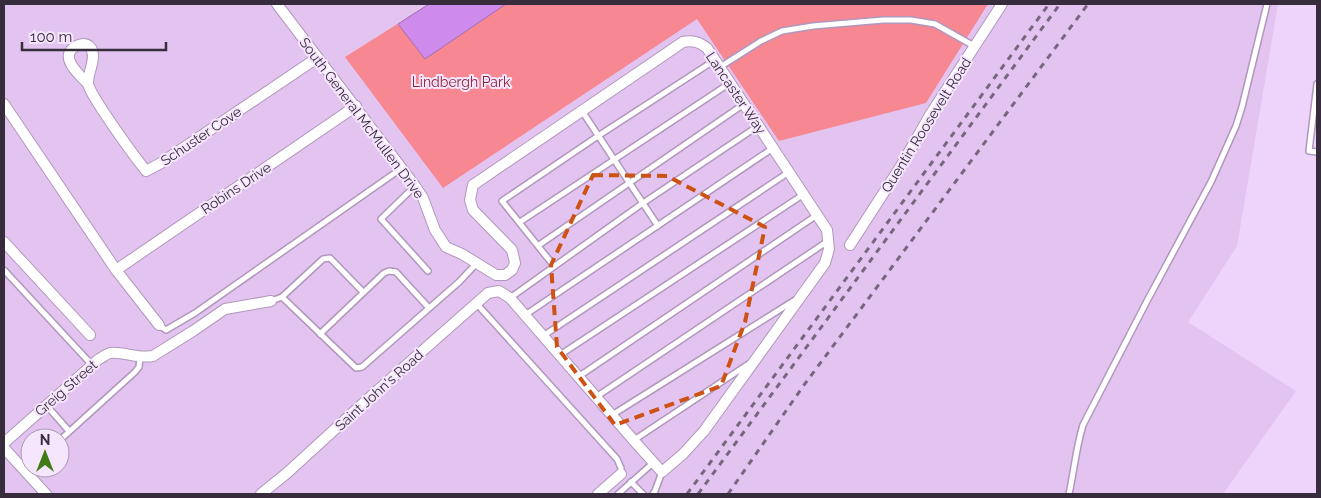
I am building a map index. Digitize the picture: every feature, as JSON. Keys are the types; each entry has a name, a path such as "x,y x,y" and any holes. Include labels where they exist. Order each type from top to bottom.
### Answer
{"street":[{"name":"South General McMullen Drive","path":"277,4 415,186 423,198 435,230 446,247 462,254 488,270"},
{"name":"Quentin Roosevelt Road","path":"850,245 901,166 930,115 1002,4"},
{"name":"Lancaster Way","path":"488,270 496,275 505,274 512,270 515,263 512,250 473,210 470,200 473,185 683,42 690,40 700,42 707,48 827,230 828,248 826,263 704,431 662,472"},
{"name":"Schuster Cove","path":"88,84 97,102 146,171 161,163 317,58"},
{"path":"4,104 116,270 160,325"},
{"name":"Robins Drive","path":"116,270 356,106"},
{"path":"4,242 90,335"},
{"name":"Saint John's Road","path":"262,494 488,293 499,290 510,298"},
{"path":"510,298 662,472"},
{"name":"Greig Street","path":"5,442 99,359 111,353 140,357 153,356 225,308 271,301"},
{"path":"5,442 20,460"},
{"path":"598,494 621,474"},
{"path":"34,478 46,494"}],"lane":[{"path":"1069,494 1078,440 1083,425 1211,182 1236,126 1267,4"},
{"path":"554,266 502,201 598,136 717,64 782,31 813,26 883,20 911,20 935,24 974,46"},
{"path":"520,222 730,83"},
{"path":"1317,84 1309,151 1317,152"},
{"path":"539,245 744,104"},
{"path":"581,111 658,226"},
{"path":"510,298 643,203 758,126"},
{"path":"525,315 773,148"},
{"path":"160,325 166,330 195,313 402,168"},
{"path":"543,336 789,172"},
{"path":"415,186 381,219 428,270"},
{"path":"560,355 804,194"},
{"path":"578,377 817,215"},
{"path":"596,397 828,241"},
{"path":"271,301 282,297 326,258 330,258 363,292"},
{"path":"282,297 356,368 362,367 459,282 477,263"},
{"path":"4,270 92,365"},
{"path":"320,334 363,292 384,273 389,271 396,272 429,308"},
{"path":"612,416 802,295"},
{"path":"476,304 617,459 621,468 621,474"},
{"path":"70,430 135,372 139,367 140,357"},
{"path":"633,440 757,358"},
{"path":"46,405 66,428"},
{"path":"618,494 654,462"},
{"path":"653,494 662,472"},
{"path":"632,482 643,494"}],"highlighted area":[{"path":"593,175 667,176 765,227 745,322 721,386 615,425 557,347 551,265"}],"shaded area":[{"path":"4,4 1278,4 1237,246 1188,322 1296,391 1223,494 4,494"},
{"path":"429,4 506,4 425,59 398,24"}],"green space":[{"name":"Lindbergh Park","path":"429,4 988,4 926,103 779,141 697,19 443,188 345,57"}],"railway":[{"path":"687,494 1049,4"},
{"path":"698,494 1060,4"},
{"path":"728,494 804,385 1088,4"}]}
